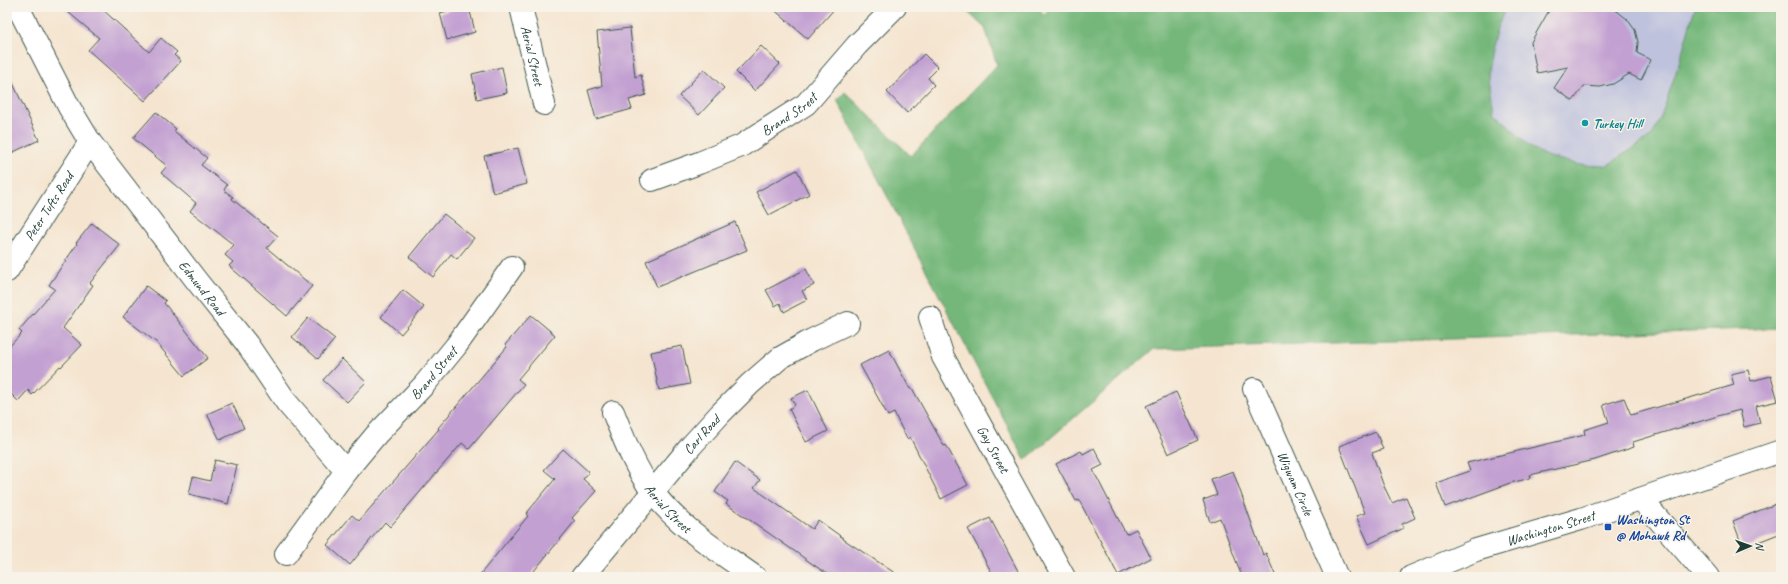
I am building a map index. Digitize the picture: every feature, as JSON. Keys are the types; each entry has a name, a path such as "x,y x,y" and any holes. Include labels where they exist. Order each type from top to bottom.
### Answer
{"street":[{"name":"Edmund Road","path":"18,7 69,107 90,142 247,344 286,403 346,471"},
{"name":"Aerial Street","path":"521,7 544,104"},
{"name":"Brand Street","path":"652,180 700,163 741,146 806,104 857,45 895,7"},
{"name":"Peter Tufts Road","path":"7,271 90,142"},
{"name":"Brand Street","path":"346,471 376,435 424,385 456,346 512,267"},
{"name":"Gay Street","path":"930,317 943,357 1064,577"},
{"name":"Carl Road","path":"582,577 652,491 720,414 750,384 780,358 812,340 848,323"},
{"name":"Wigwam Circle","path":"1254,389 1337,577"},
{"name":"Aerial Street","path":"613,412 632,457 652,491 674,515 706,542 755,577"},
{"name":"Washington Street","path":"1411,577 1476,550 1641,499 1781,451"},
{"path":"286,554 346,471"},
{"path":"1641,499 1708,577"}],"shaded area":[{"path":"1506,7 1695,7 1679,63 1662,114 1652,136 1606,166 1580,165 1546,156 1531,148 1494,111 1488,73 1490,54 1497,28"}],"green space":[{"path":"962,7 1037,7 1044,14 1052,7 1506,7 1497,28 1490,54 1488,73 1494,111 1531,148 1546,156 1580,165 1606,166 1652,136 1662,114 1679,63 1695,7 1781,7 1781,328 1154,349 1025,460 837,100 845,92 911,156 997,65 985,28"}],"building":[{"path":"62,7 100,7 149,52 161,38 177,52 174,55 181,61 145,101 88,50 99,38"},
{"path":"462,7 469,7 475,32 447,40 440,13"},
{"path":"771,7 836,7 808,39"},
{"path":"1551,7 1606,7 1617,11 1627,19 1635,30 1638,42 1637,53 1651,60 1641,80 1629,74 1613,84 1600,87 1584,86 1573,101 1554,88 1568,67 1537,73 1531,42"},
{"path":"630,28 635,77 641,75 646,95 629,100 632,109 596,119 588,90 602,86 597,32"},
{"path":"761,46 780,64 755,91 736,72"},
{"path":"924,54 938,68 928,78 934,85 907,113 887,92"},
{"path":"502,67 507,93 477,99 472,74"},
{"path":"704,69 724,88 699,115 679,96"},
{"path":"7,70 39,140 7,155"},
{"path":"156,112 176,129 174,131 207,158 201,165 227,185 224,190 233,197 232,199 278,236 267,248 312,286 287,316 229,266 233,262 225,255 234,245 190,211 196,203 161,173 167,166 133,138"},
{"path":"518,148 527,184 493,193 484,156"},
{"path":"797,170 809,194 769,215 756,192"},
{"path":"444,214 474,238 457,259 451,254 433,277 409,257"},
{"path":"735,222 747,250 657,287 646,261"},
{"path":"92,223 120,245 90,283 93,285 63,328 82,345 32,395 28,390 18,401 7,390 7,349 22,333 19,330 55,289 49,285 77,244 76,243"},
{"path":"806,269 814,285 802,291 807,300 784,312 780,303 775,306 766,290"},
{"path":"146,286 166,301 164,303 208,358 184,376 156,342 123,317"},
{"path":"403,290 424,307 401,334 381,317"},
{"path":"531,315 555,335 518,379 524,384 469,449 462,443 390,527 385,522 350,565 327,545 352,515 359,521 439,429 438,428 507,347 505,345"},
{"path":"308,318 335,339 318,359 292,337"},
{"path":"682,346 690,384 659,390 651,352"},
{"path":"889,350 910,389 912,388 944,446 946,445 968,485 941,499 910,437 907,439 894,413 888,416 860,365"},
{"path":"342,359 366,382 347,402 323,380"},
{"path":"1748,370 1751,381 1771,376 1778,401 1756,406 1760,423 1744,427 1740,410 1721,415 1633,442 1634,447 1595,460 1530,475 1531,478 1510,483 1445,507 1436,483 1470,471 1467,463 1585,435 1584,430 1609,422 1603,405 1624,398 1631,415 1734,385 1731,374"},
{"path":"808,390 828,431 806,442 789,409 795,405 791,398"},
{"path":"1176,392 1198,440 1168,454 1146,406"},
{"path":"232,403 244,428 220,440 207,414"},
{"path":"1376,432 1383,449 1372,453 1383,484 1392,503 1406,497 1415,518 1402,524 1404,528 1369,544 1356,516 1365,513 1339,446"},
{"path":"1094,448 1103,465 1093,470 1126,534 1136,529 1151,558 1118,575 1079,500 1076,501 1056,464 1081,451 1083,454"},
{"path":"563,449 589,472 583,479 596,491 572,518 575,521 529,577 478,577 528,516 526,514 555,479 544,470"},
{"path":"215,460 237,465 228,504 189,494 193,477 210,481"},
{"path":"735,462 760,480 754,488 812,529 818,520 843,539 901,577 831,577 726,504 728,501 715,492"},
{"path":"1233,471 1263,555 1266,553 1276,577 1242,577 1220,518 1210,522 1203,500 1217,495 1211,479"},
{"path":"1781,502 1781,533 1743,548 1733,521"},
{"path":"990,518 1018,571 1006,577 994,577 968,529"}],"place":[{"name":"Turkey Hill","path":"1585,123"},
{"name":"Washington St @ Mohawk Rd","path":"1608,527"}]}
